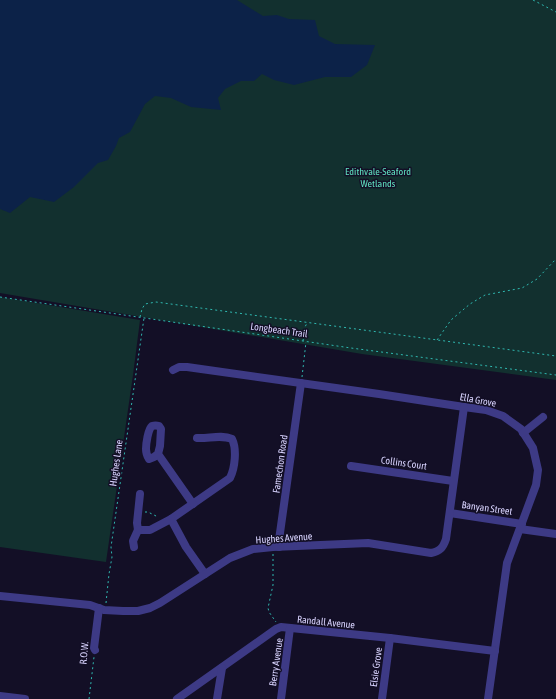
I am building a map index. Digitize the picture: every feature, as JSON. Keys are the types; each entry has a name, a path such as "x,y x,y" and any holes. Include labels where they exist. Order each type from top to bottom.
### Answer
{"street":[{"name":"Ella Grove","path":"173,370 179,367 187,367 328,386 486,410 503,416 521,429 533,448 538,470 536,485 507,563 488,699"},
{"name":"Famechon Road","path":"276,547 280,540 301,383"},
{"name":"Hughes Avenue","path":"0,596 90,605 102,609 130,611 144,610 160,604 230,558 253,549 368,543 431,553 440,550 444,546 446,539 464,407"},
{"path":"523,433 544,417"},
{"path":"138,530 150,530 167,521 230,478 234,459 234,446 232,440 230,438 217,436 197,438"},
{"path":"158,454 193,504"},
{"name":"Collins Court","path":"351,466 453,481"},
{"path":"134,548 133,541 138,530 137,523 140,494"},
{"name":"Banyan Street","path":"450,513 556,534"},
{"path":"167,521 205,574"},
{"name":"R.O.W.","path":"95,650 94,648 102,609"},
{"name":"Randall Avenue","path":"176,699 278,628 283,627 495,651"},
{"name":"Berry Avenue","path":"281,699 290,628"},
{"name":"Elsie Grove","path":"382,699 390,638"},
{"path":"217,699 222,668"},
{"path":"0,696 25,699"}],"path":[{"path":"533,0 556,12"},
{"path":"437,341 451,320 470,304 485,295 522,288 537,279 556,259"},
{"name":"Longbeach Trail","path":"0,297 351,348 556,375"},
{"path":"140,317 142,308 145,304 156,302 556,356"},
{"name":"Hughes Lane","path":"102,609 107,599 112,558 111,547 144,318"},
{"path":"303,341 305,327 308,322"},
{"path":"301,383 306,341"},
{"path":"138,512 148,512 167,521"},
{"path":"276,547 273,585 268,608 276,622"},
{"name":"R.O.W.","path":"89,699 95,650"}],"green space":[{"name":"Edithvale-Seaford Wetlands","path":"0,0 556,0 556,380 362,354 0,293"},
{"path":"0,297 140,320 106,562 0,547"}],"water":[{"path":"0,0 237,0 263,16 277,15 289,19 315,20 319,36 335,44 375,45 367,65 351,77 325,77 294,85 274,80 262,74 254,81 241,81 225,89 218,98 221,110 191,107 171,98 155,96 145,104 130,132 119,138 108,160 98,163 74,187 54,202 30,197 10,213 0,209"}]}
